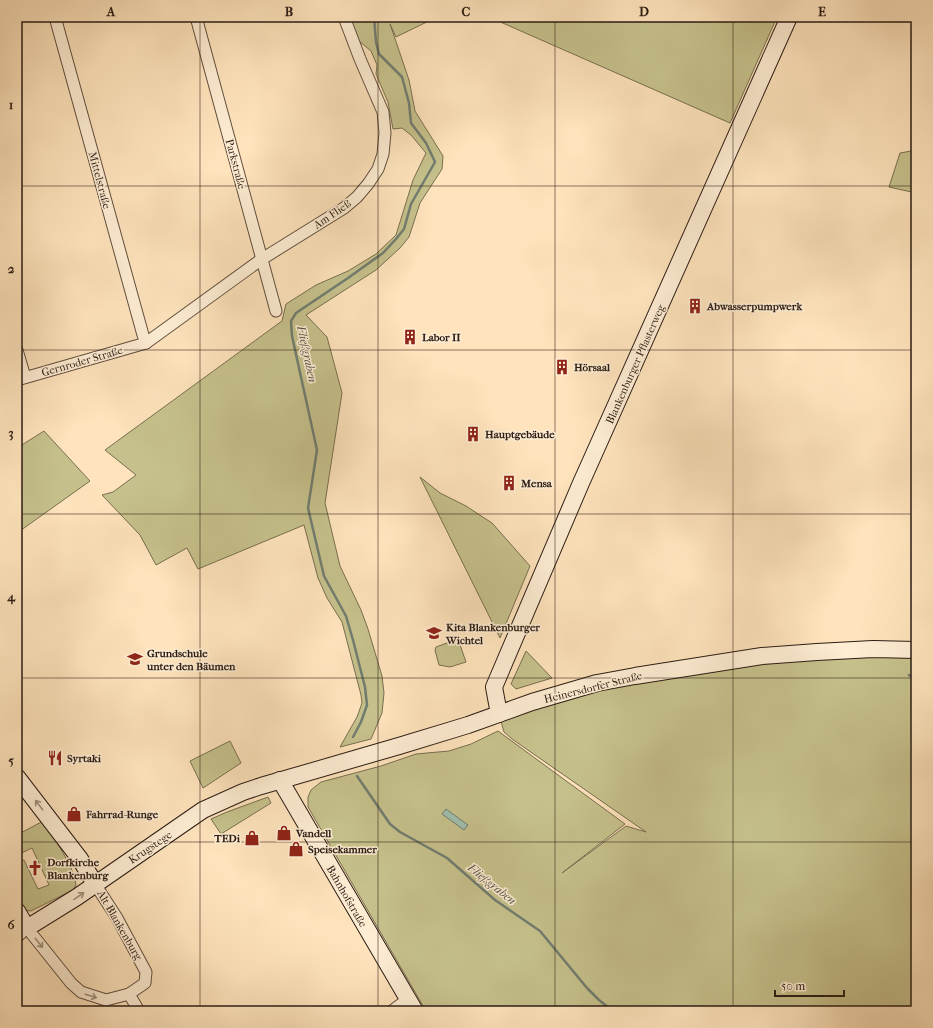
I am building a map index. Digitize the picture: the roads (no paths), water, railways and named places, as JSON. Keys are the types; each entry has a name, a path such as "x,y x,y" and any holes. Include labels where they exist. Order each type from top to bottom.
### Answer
{"main road":[{"name":"Blankenburger Pflasterweg","path":"499,714 494,687 575,498 789,17"},
{"name":"Heinersdorfer Straße","path":"280,780 468,725 558,694 597,683 762,656 873,649 916,650"},
{"name":"Alt-Blankenburg","path":"17,776 80,858 95,884"},
{"name":"Krugstege","path":"22,932 55,912 203,810 243,792 280,780"},
{"name":"Bahnhofstraße","path":"280,780 412,1005"},
{"name":"Alt-Blankenburg","path":"17,911 22,932"}],"street":[{"name":"Mittelstraße","path":"55,17 140,327 146,343"},
{"name":"Parkstraße","path":"196,17 276,311"},
{"name":"Am Fließ","path":"146,343 262,259 344,208 357,197 378,169 383,154 385,133 383,112 354,45 344,17"},
{"name":"Gernroder Straße","path":"21,379 146,343"},
{"path":"17,350 21,379"},
{"name":"Alt-Blankenburg","path":"22,932 81,992 106,1000 129,994 145,983 146,972 117,918 95,884"},
{"path":"129,994 139,1011"},
{"path":"392,1011 412,1005"}],"waterway":[{"name":"Fließgraben","path":"353,737 361,722 367,705 365,687 346,616 324,576 308,508 317,450 292,336 291,321 296,313 383,253 396,239 404,229 411,204 435,162 426,143 411,123 409,103 402,77 379,54 376,42 374,17"},
{"path":"909,675 916,680"},
{"name":"Fließgraben","path":"357,776 390,824 400,832 447,858 495,900 540,931 587,988 613,1011"}],"place":[{"name":"Abwasserpumpwerk","path":"695,306"},
{"name":"Labor II","path":"410,337"},
{"name":"Hörsaal","path":"562,367"},
{"name":"Hauptgebäude","path":"473,434"},
{"name":"Mensa","path":"509,483"},
{"name":"Kita Blankenburger Wichtel","path":"434,633"},
{"name":"Grundschule unter den Bäumen","path":"135,659"},
{"name":"Syrtaki","path":"55,758"},
{"name":"Fahrrad-Runge","path":"74,814"},
{"name":"Vandell","path":"284,833"},
{"name":"TEDi","path":"252,838"},
{"name":"Speisekammer","path":"296,849"},
{"name":"Dorfkirche Blankenburg","path":"35,868"}]}
